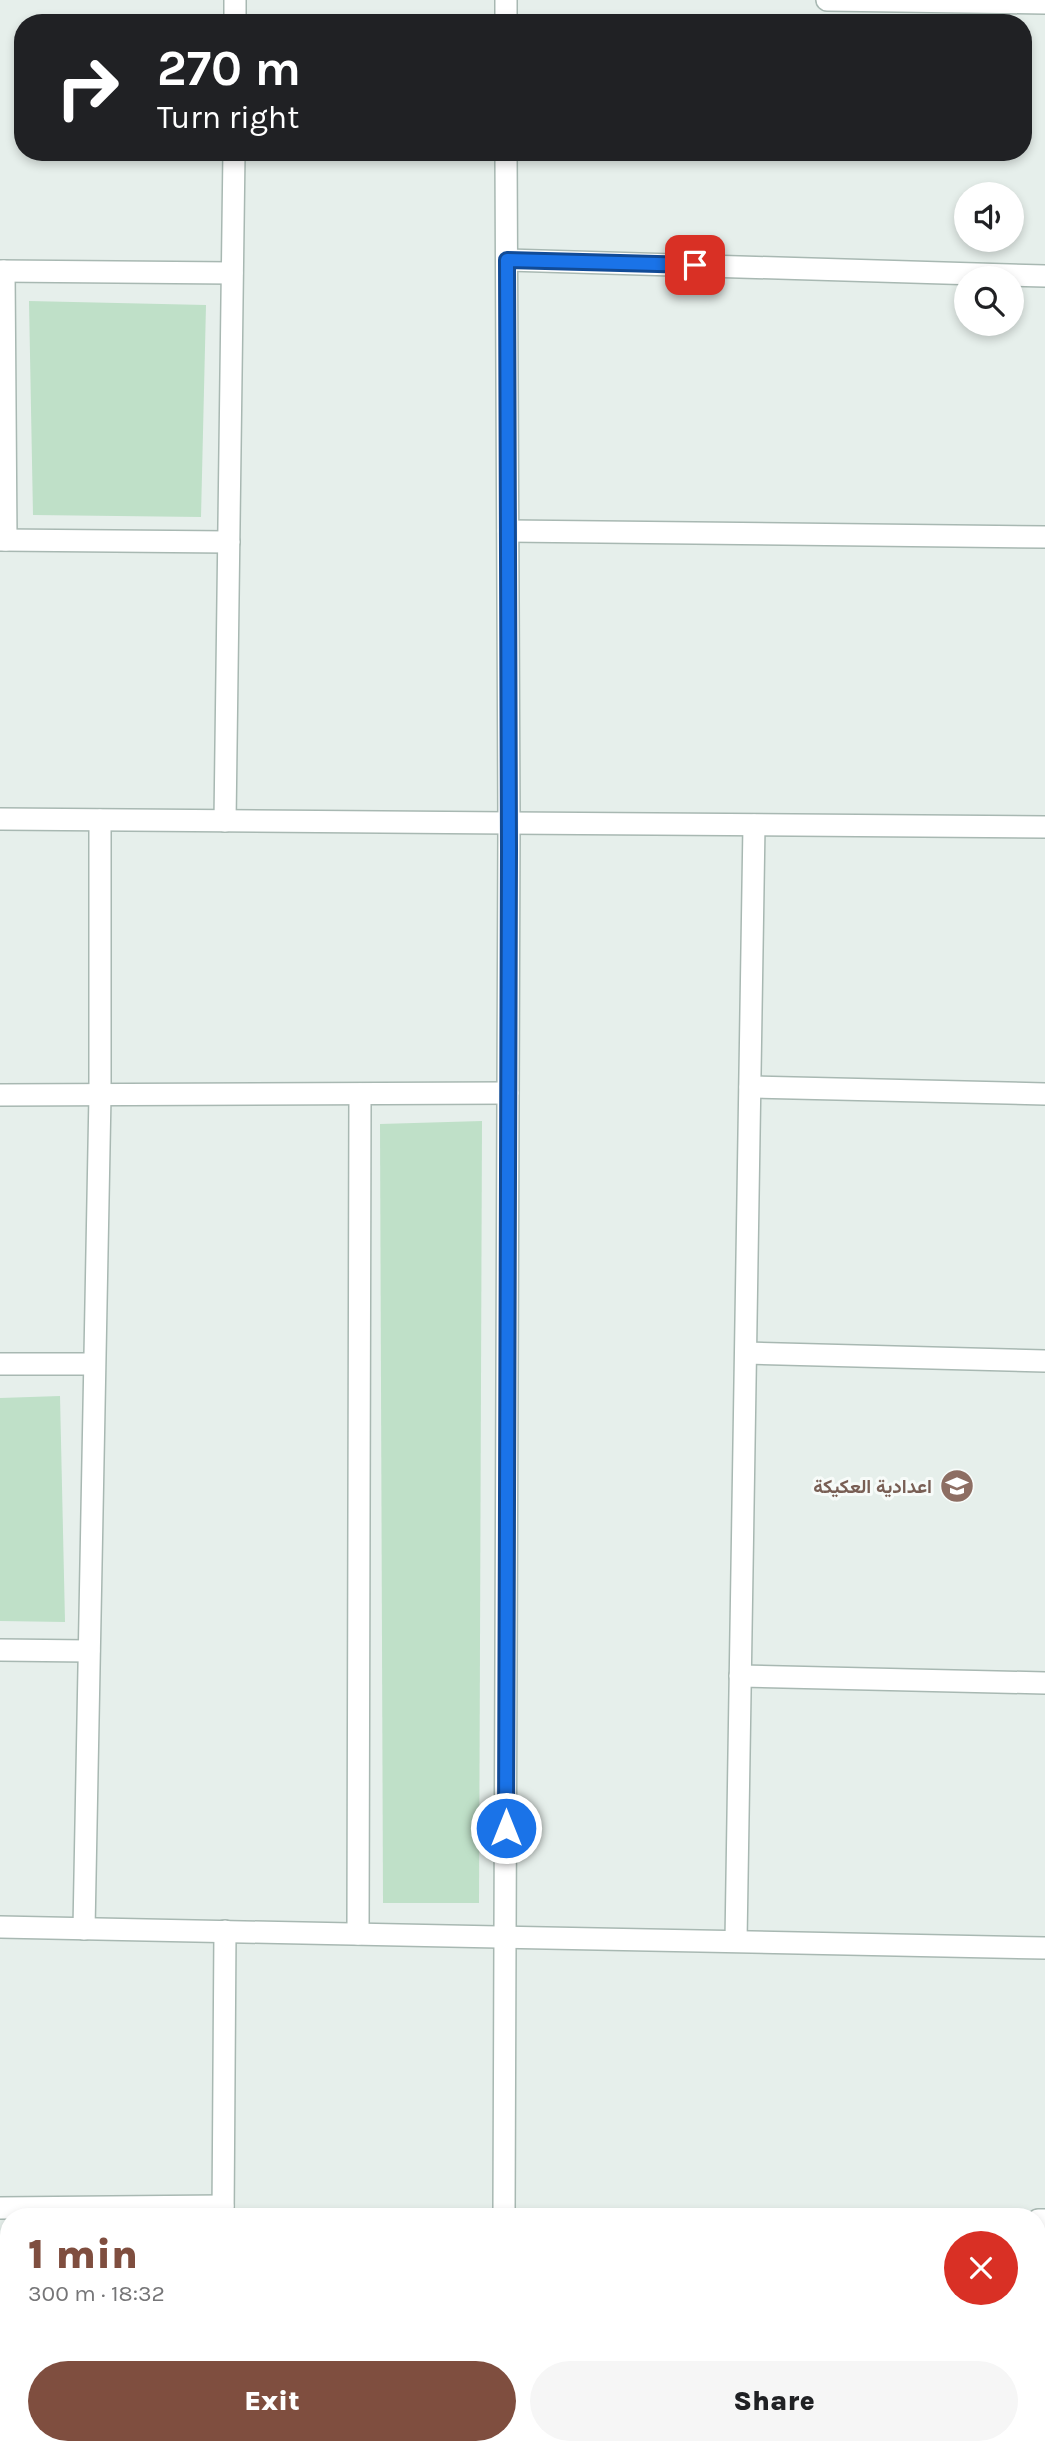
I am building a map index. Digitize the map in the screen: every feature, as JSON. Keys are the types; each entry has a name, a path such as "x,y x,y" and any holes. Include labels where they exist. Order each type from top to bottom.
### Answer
{"street":[{"path":"827,0 1045,2"},
{"path":"225,821 234,161"},
{"path":"504,2208 509,823 506,161"},
{"path":"507,260 1045,276"},
{"path":"229,542 3,540 2,271 232,273"},
{"path":"508,531 1045,537"},
{"path":"0,819 1045,827"},
{"path":"84,1929 100,1095 100,820"},
{"path":"736,1941 754,825"},
{"path":"750,1087 1045,1094"},
{"path":"0,1095 508,1093"},
{"path":"358,1934 360,1094"},
{"path":"746,1353 1045,1361"},
{"path":"0,1364 94,1364"},
{"path":"0,1650 89,1651"},
{"path":"740,1676 1045,1683"},
{"path":"0,1927 1045,1948"},
{"path":"223,2208 225,1931"}],"green space":[{"path":"29,301 206,305 201,517 33,515"},
{"path":"482,1121 479,1903 383,1903 380,1124"},
{"path":"60,1396 65,1622 0,1621 0,1398"}],"place":[{"name":"اعدادية العكيكة","path":"957,1486"}],"route":[{"path":"506,1828 509,850 507,260 695,265"}]}
